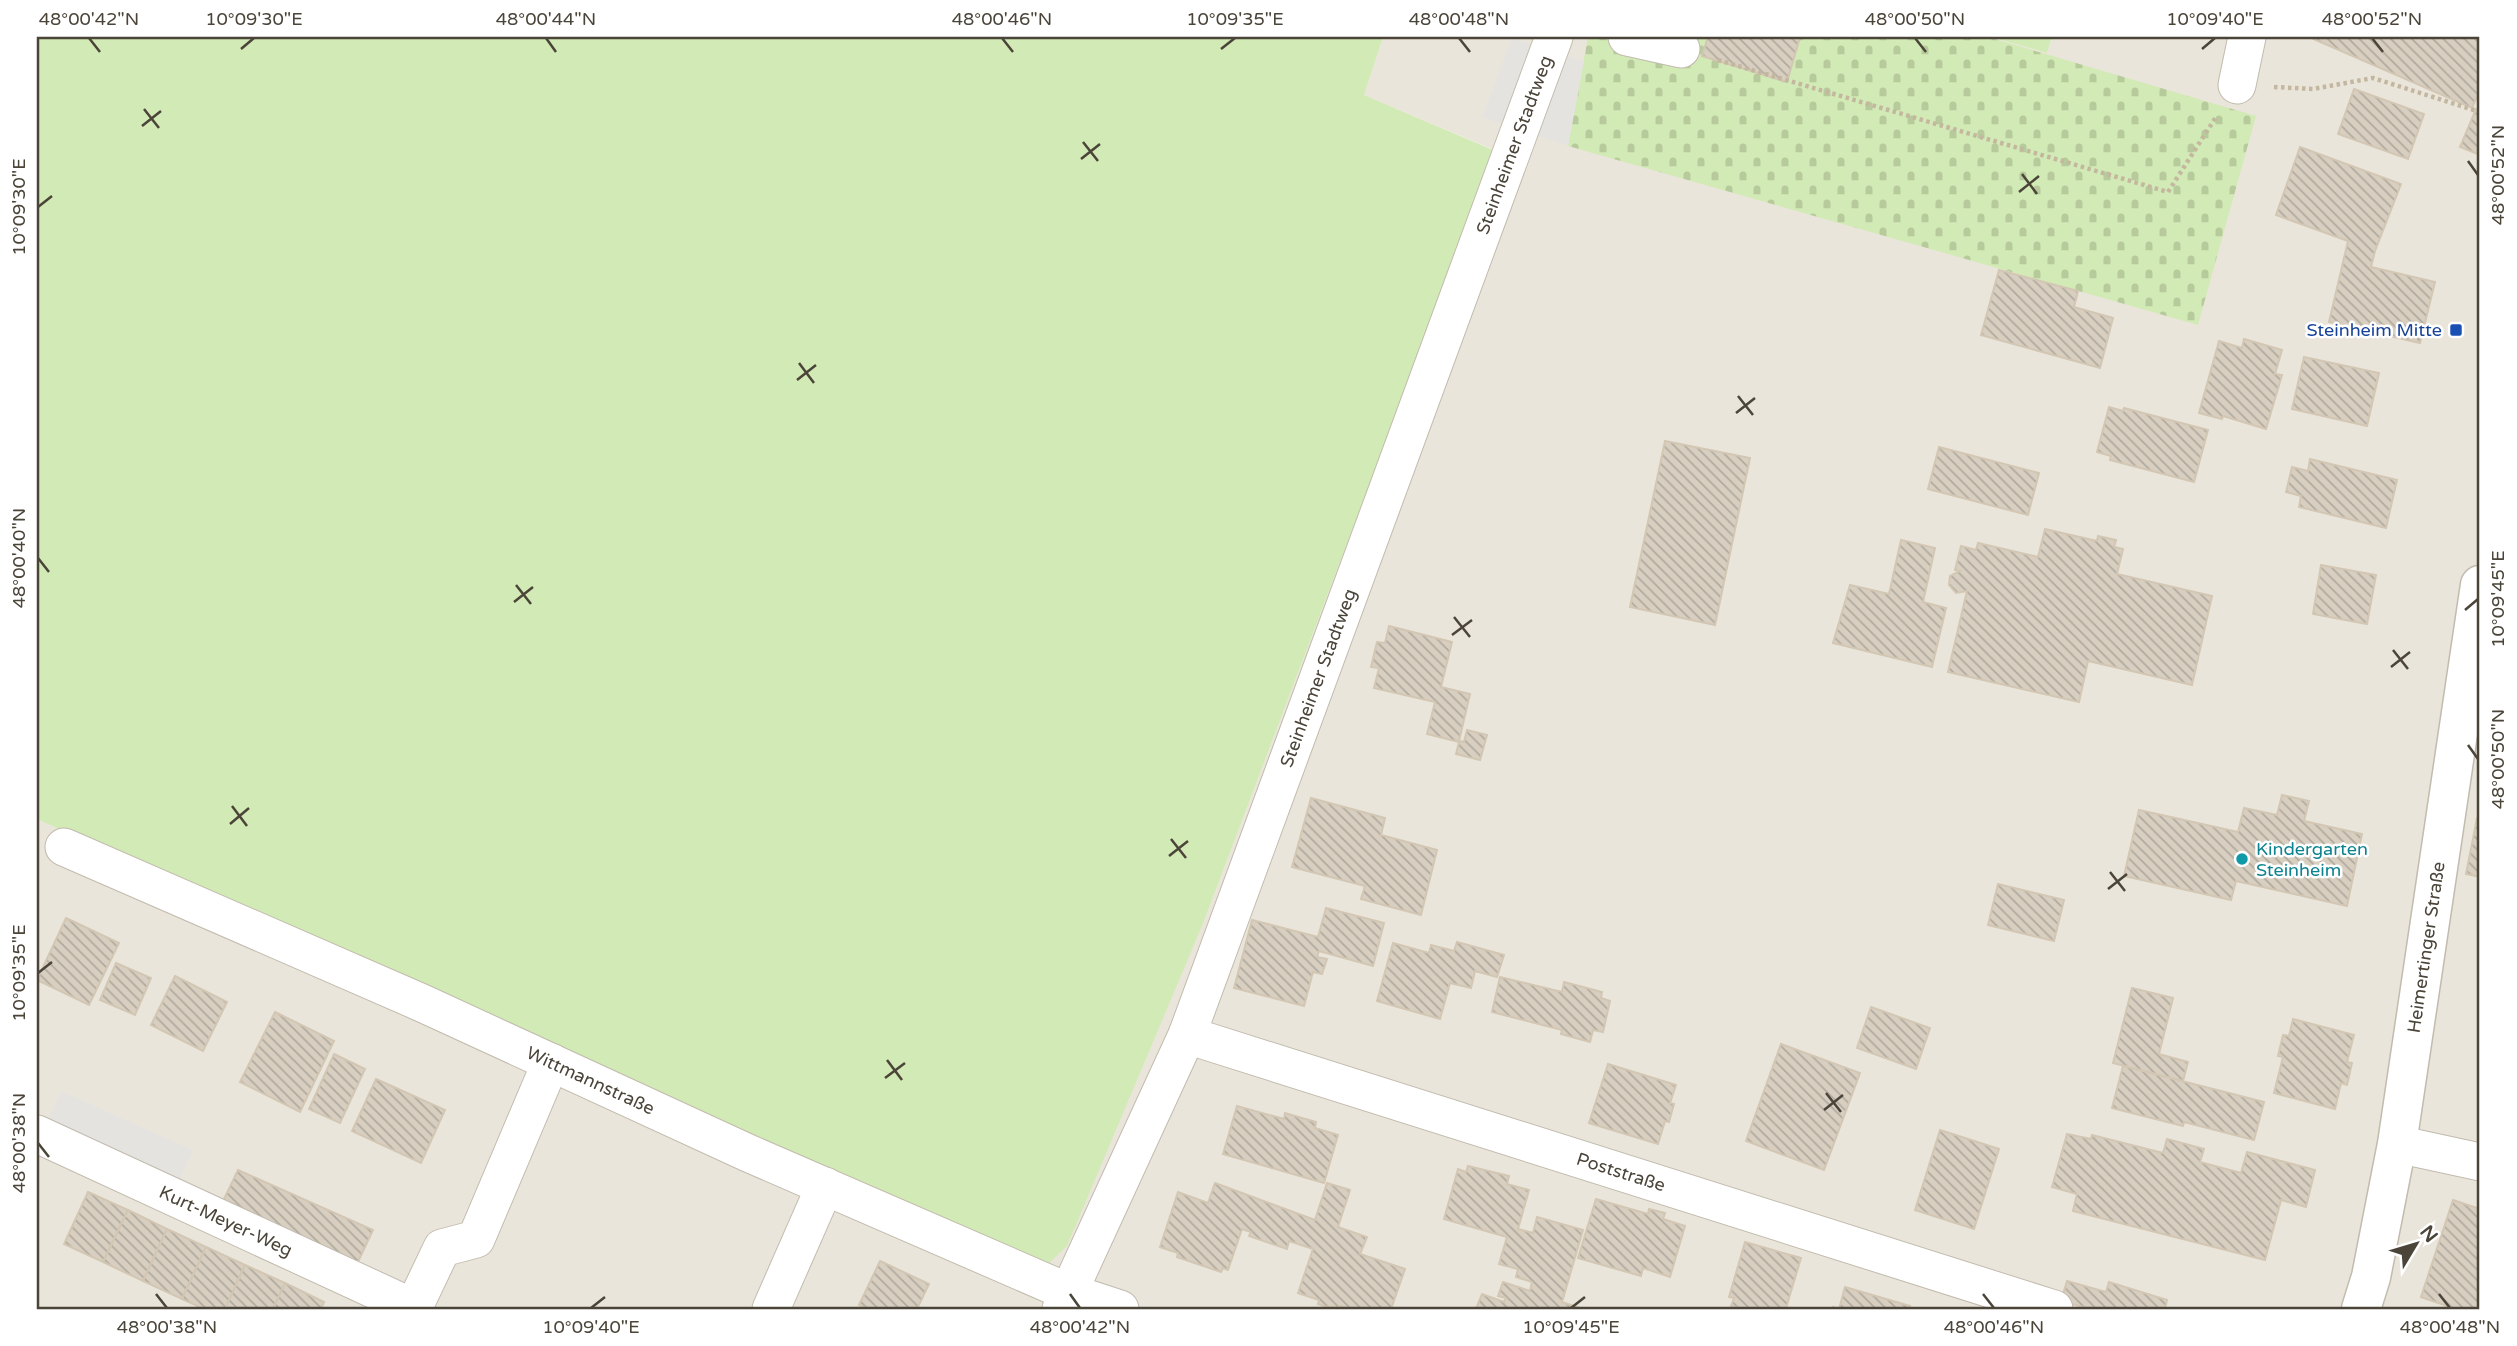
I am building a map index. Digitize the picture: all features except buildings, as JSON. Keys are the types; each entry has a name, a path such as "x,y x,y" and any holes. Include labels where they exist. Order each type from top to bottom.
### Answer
{"street":[{"name":"Steinheimer Stadtweg","path":"1064,1301 1187,1035 1554,37"},
{"path":"1627,37 1681,49"},
{"path":"2237,85 2247,37"},
{"name":"Heimertinger Straße","path":"2361,1309 2371,1276 2397,1144 2480,585"},
{"name":"Wittmannstraße","path":"64,847 422,1003 825,1186 1064,1301 1120,1309"},
{"name":"Poststraße","path":"1187,1035 2054,1309"},
{"name":"Kurt-Meyer-Weg","path":"37,1134 413,1309 442,1248 476,1239 551,1062"},
{"path":"2397,1144 2480,1162"},
{"path":"771,1309 825,1186"}],"path":[{"path":"1681,49 2168,192 2237,85 2313,89 2373,78 2480,112"}],"shaded area":[{"path":"1383,37 1991,37 2047,53 2052,37 2480,37 2480,1309 37,1309 37,819 1067,1246 1124,1105 1204,921 1371,480 1492,149 1364,95"},
{"path":"1512,38 1584,61 1568,146 1482,117"},
{"path":"61,1091 193,1150 178,1183 46,1124"}],"green space":[{"path":"37,37 1383,37 1364,95 1493,150 1204,921 1067,1246 1049,1263 1036,1265 37,819"},
{"path":"1588,37 1988,37 2256,116 2198,325 1568,146"},
{"path":"1991,37 2052,37 2047,53"}],"place":[{"name":"Steinheim Mitte","path":"2456,330"},
{"name":"Kindergarten Steinheim","path":"2242,859"}]}
